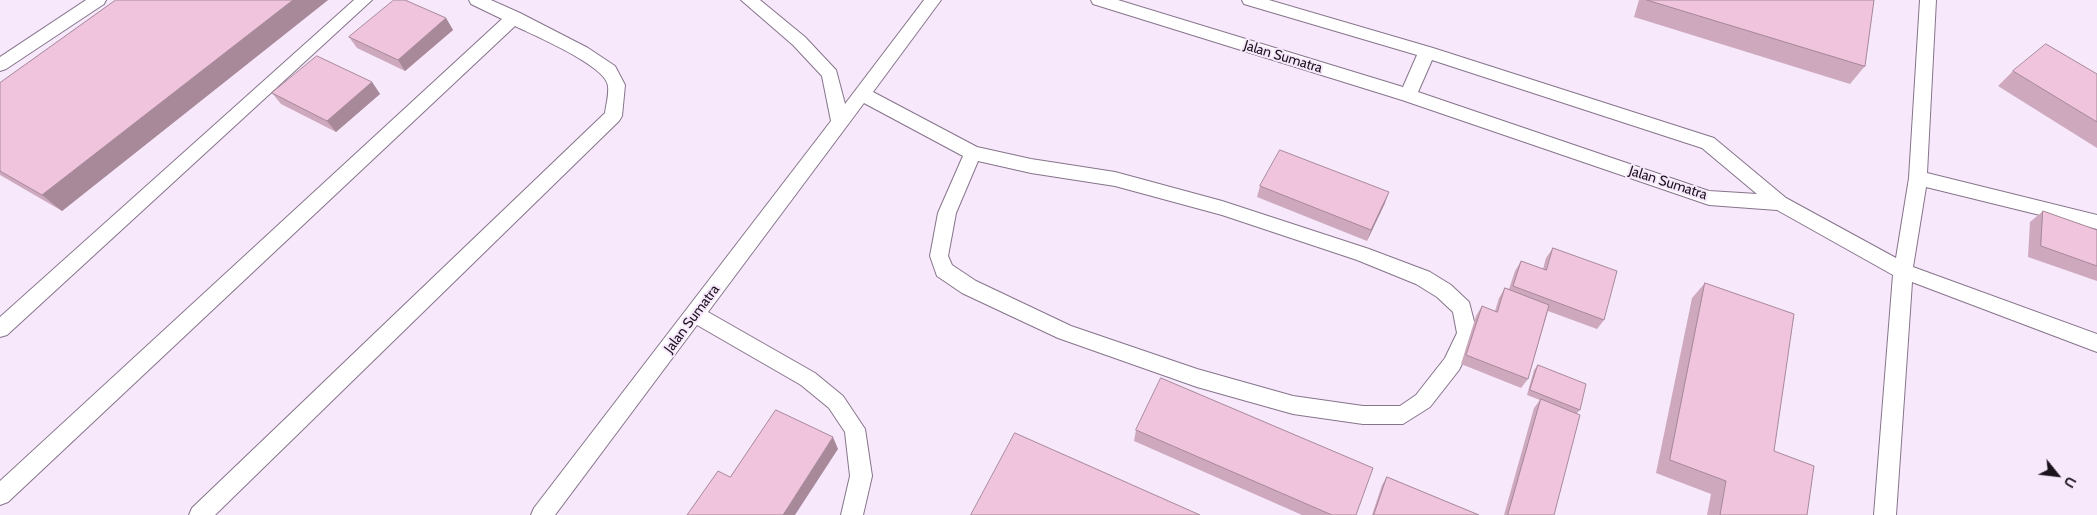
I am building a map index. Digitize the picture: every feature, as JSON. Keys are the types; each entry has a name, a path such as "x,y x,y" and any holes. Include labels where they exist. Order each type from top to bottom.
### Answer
{"lane":[{"path":"4,58 98,0"},
{"path":"0,329 364,0"},
{"path":"200,515 613,116 617,85 609,70 582,52 477,0"},
{"path":"749,0 799,41 830,74 840,122"},
{"name":"Jalan Sumatra","path":"542,515 933,0"},
{"name":"Jalan Sumatra","path":"1099,0 1408,95 1709,198 1780,203"},
{"path":"1250,0 1427,52 1708,142 1780,203 1903,271 2097,342"},
{"path":"1885,515 1903,271 1918,178 1928,0"},
{"path":"0,495 514,17"},
{"path":"1408,95 1427,52"},
{"path":"862,94 973,153 1032,166 1115,179 1222,208 1362,254 1424,278 1444,291 1462,308 1467,332 1452,364 1423,401 1403,415 1363,415 1293,405 1197,378 1065,332 969,287 944,270 938,256 947,213 973,153"},
{"path":"1918,178 2097,222"},
{"path":"695,314 808,379 836,402 855,430 861,476 852,515"}],"building":[{"path":"116,0 293,0 42,195 0,171 0,83"},
{"path":"394,0 405,0 446,18 398,60 349,37"},
{"path":"1647,0 1874,0 1865,66"},
{"path":"2046,44 2097,74 2097,122 2013,71"},
{"path":"317,56 372,82 327,121 272,93"},
{"path":"1280,150 1389,192 1371,230 1260,186"},
{"path":"2043,211 2097,230 2097,266 2041,246"},
{"path":"1553,248 1617,271 1604,320 1513,286 1521,261 1546,270"},
{"path":"1705,283 1794,314 1774,451 1814,466 1807,515 1720,515 1726,481 1670,460"},
{"path":"1505,288 1549,305 1528,379 1466,355 1482,306 1497,312"},
{"path":"1538,365 1586,384 1580,410 1530,390"},
{"path":"1161,378 1373,468 1356,515 1332,515 1136,430"},
{"path":"1541,399 1580,415 1554,515 1508,515"},
{"path":"776,410 833,437 783,515 687,515 718,471 730,477"},
{"path":"1015,433 1200,515 971,515"},
{"path":"1387,477 1479,515 1374,515"}]}
